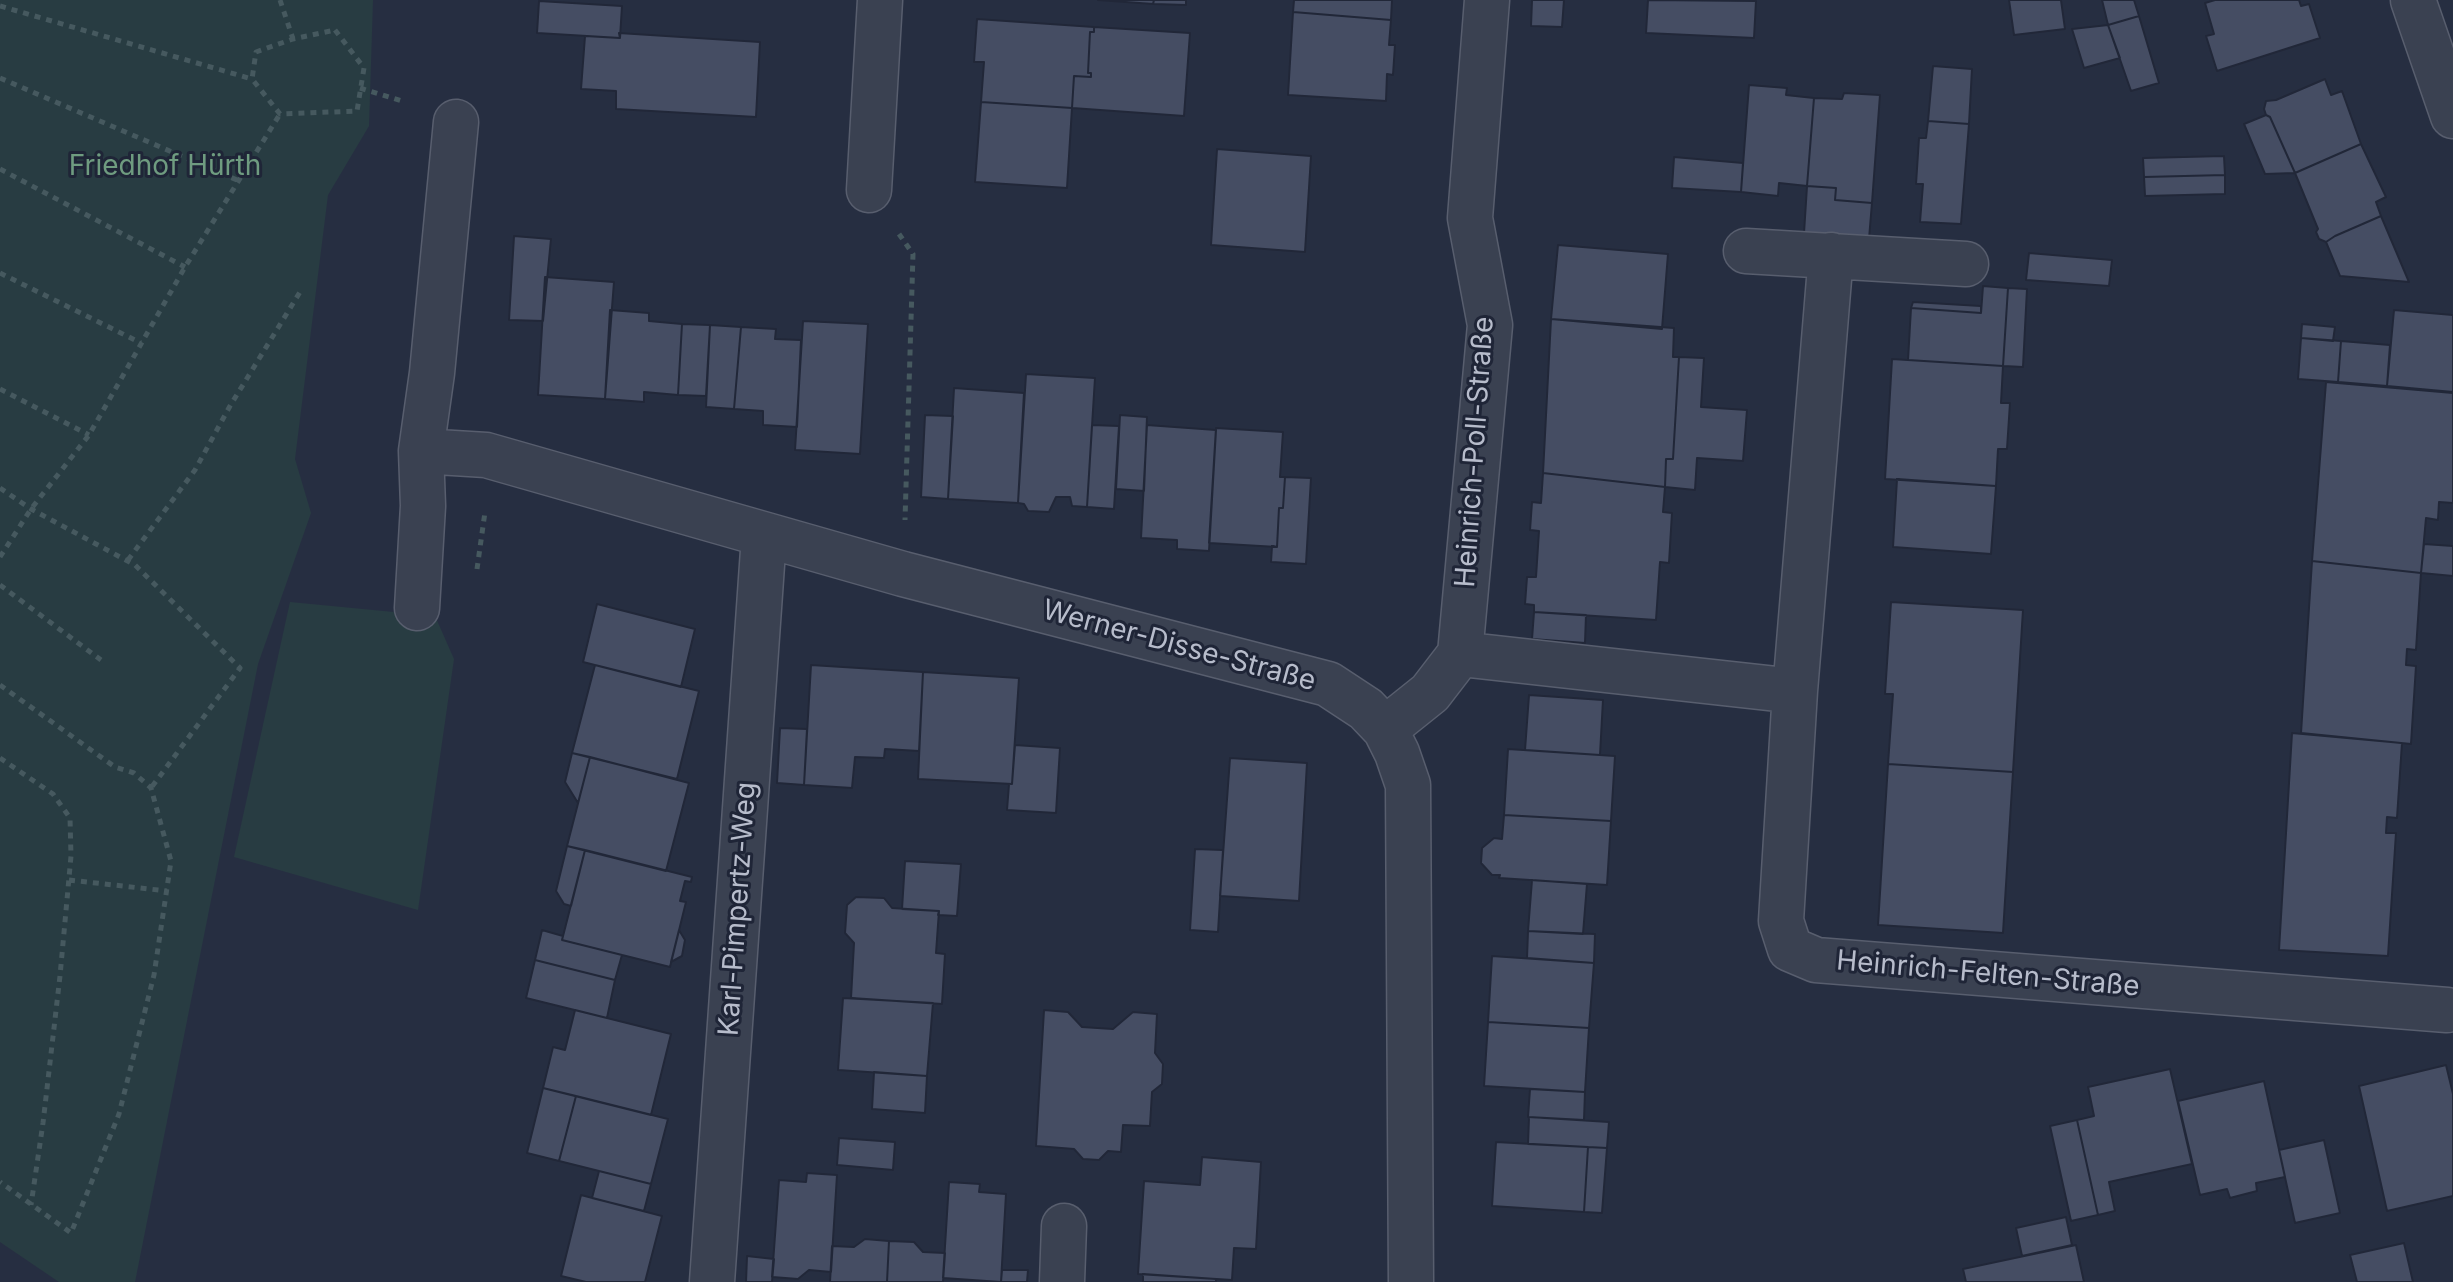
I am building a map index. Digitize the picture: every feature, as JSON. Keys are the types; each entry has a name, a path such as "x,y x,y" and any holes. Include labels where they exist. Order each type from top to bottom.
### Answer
{"street":[{"path":"869,190 880,0"},
{"name":"Heinrich-Poll-Straße","path":"1460,654 1490,325 1470,218 1487,0"},
{"path":"2413,0 2453,116"},
{"path":"417,608 423,506 421,451 432,373 456,122"},
{"path":"1746,251 1966,264"},
{"name":"Heinrich-Felten-Straße","path":"1831,255 1795,691 1781,921 1790,949 1816,960 2447,1010"},
{"name":"Werner-Disse-Straße","path":"421,451 486,455 903,574 1328,684 1366,709 1385,729 1408,785 1411,1282"},
{"name":"Karl-Pimpertz-Weg","path":"712,1282 764,536"},
{"path":"1385,729 1430,693 1460,654 1795,691"},
{"path":"1062,1282 1064,1226"}],"path":[{"path":"280,0 293,39"},
{"path":"0,6 252,79 280,114"},
{"path":"252,79 256,52 293,39 335,30 364,68 357,111 280,114"},
{"path":"0,78 237,180"},
{"path":"0,557 31,509 89,435 185,267 280,114"},
{"path":"0,169 185,267"},
{"path":"869,190 913,254 903,574"},
{"path":"0,273 141,343"},
{"path":"128,560 195,470 300,292"},
{"path":"0,389 89,435"},
{"path":"0,488 31,509 128,560 240,668 151,788"},
{"path":"0,585 101,660"},
{"path":"0,685 115,767 134,773 151,788 171,861 154,975 119,1114 71,1233 0,1182"},
{"path":"0,758 53,794 70,818 69,880 31,1205"},
{"path":"69,880 167,891"}],"green space":[{"name":"Friedhof Hürth","path":"0,0 373,0 369,126 328,195 295,459 311,513 258,664 135,1282 59,1282 0,1242"},
{"path":"290,602 435,616 454,659 418,910 234,857"}],"building":[{"path":"1098,0 1154,0 1153,4"},
{"path":"1154,0 1186,0 1186,5 1153,4"},
{"path":"1294,0 1392,0 1391,20 1293,12"},
{"path":"1532,0 1564,0 1562,27 1531,26"},
{"path":"1648,0 1756,1 1754,38 1646,33"},
{"path":"2009,0 2061,0 2065,29 2014,35"},
{"path":"2102,0 2134,0 2139,16 2108,25"},
{"path":"2215,0 2299,0 2301,6 2309,4 2320,38 2217,71 2206,36 2214,34 2205,3"},
{"path":"539,1 622,6 620,38 537,33"},
{"path":"1293,12 1391,20 1389,45 1395,45 1393,75 1387,74 1386,101 1288,95"},
{"path":"2139,16 2159,83 2131,91 2108,25"},
{"path":"977,19 1094,27 1094,32 1090,32 1088,73 1091,77 1074,76 1072,108 981,102 984,62 974,62"},
{"path":"2108,25 2120,58 2084,68 2072,29"},
{"path":"1094,27 1190,33 1184,116 1072,108 1074,76 1091,77 1088,73 1090,32 1094,32"},
{"path":"619,33 760,42 756,117 616,109 616,91 581,89 585,36 620,38"},
{"path":"1933,66 1972,69 1969,124 1928,121"},
{"path":"2325,79 2331,95 2342,91 2361,144 2295,173 2270,117 2266,115 2266,101 2276,100"},
{"path":"1749,85 1787,88 1786,95 1814,98 1807,186 1779,183 1778,196 1741,192"},
{"path":"1844,93 1880,95 1872,203 1835,200 1836,188 1807,186 1814,98 1842,99"},
{"path":"981,102 1072,108 1067,188 975,182"},
{"path":"2266,115 2270,117 2295,173 2265,174 2244,124"},
{"path":"1928,121 1969,124 1961,224 1920,222 1923,184 1916,184 1919,138 1926,138"},
{"path":"2361,144 2386,197 2376,202 2381,216 2326,242 2319,239 2318,229 2295,173"},
{"path":"1217,149 1311,156 1305,252 1211,245"},
{"path":"2224,156 2225,175 2144,177 2143,158"},
{"path":"1674,157 1743,163 1741,192 1672,188"},
{"path":"2225,175 2225,194 2145,196 2144,177"},
{"path":"1807,186 1836,188 1835,200 1872,203 1869,239 1804,233"},
{"path":"2381,216 2409,282 2340,276 2326,242"},
{"path":"514,236 551,239 543,321 509,320"},
{"path":"1558,245 1668,254 1662,329 1551,319"},
{"path":"2029,253 2112,260 2109,286 2026,280"},
{"path":"545,277 614,282 605,399 538,395"},
{"path":"1983,286 2008,288 2003,366 1908,360 1911,308 1981,313"},
{"path":"2008,288 2027,289 2023,367 2003,366"},
{"path":"1913,302 1981,306 1981,313 1911,308"},
{"path":"610,310 649,313 649,321 682,324 678,395 644,392 644,402 605,399"},
{"path":"2394,310 2453,315 2453,392 2387,386"},
{"path":"1551,319 1674,328 1673,357 1679,357 1673,459 1666,459 1665,487 1543,473"},
{"path":"803,321 868,324 860,454 795,450"},
{"path":"682,324 710,325 706,396 678,395"},
{"path":"2302,324 2335,327 2333,341 2301,338"},
{"path":"710,325 741,327 734,409 706,407"},
{"path":"741,327 776,329 775,339 801,340 797,427 763,425 763,411 734,409"},
{"path":"2301,338 2341,341 2338,382 2298,379"},
{"path":"2341,341 2390,345 2387,386 2338,382"},
{"path":"1679,357 1704,358 1701,407 1747,410 1743,461 1697,458 1695,490 1665,487 1666,459 1673,459"},
{"path":"1892,359 2003,366 2001,403 2010,403 2007,449 1998,449 1996,486 1885,479"},
{"path":"1026,374 1095,378 1087,507 1072,506 1070,497 1056,497 1049,512 1028,511 1024,504 1018,503"},
{"path":"2326,382 2453,393 2453,503 2439,502 2438,520 2426,518 2421,573 2312,561"},
{"path":"954,388 1024,393 1018,503 948,499"},
{"path":"925,415 953,416 948,499 921,497"},
{"path":"1120,415 1147,417 1144,491 1116,489"},
{"path":"1092,425 1119,426 1114,509 1087,507"},
{"path":"1147,425 1216,430 1209,551 1177,549 1177,540 1141,538"},
{"path":"1216,428 1283,432 1280,477 1285,477 1283,508 1279,508 1277,547 1209,543"},
{"path":"1543,473 1665,487 1663,512 1672,513 1669,563 1660,562 1656,620 1534,612 1534,605 1525,604 1527,577 1536,577 1539,531 1530,530 1532,502 1541,503"},
{"path":"1285,477 1311,478 1306,564 1271,562 1272,546 1277,547 1279,508 1283,508"},
{"path":"1897,479 1996,486 1991,554 1893,547"},
{"path":"2424,544 2453,546 2453,576 2421,573"},
{"path":"2312,561 2421,573 2416,650 2407,649 2406,665 2416,666 2411,744 2301,733"},
{"path":"1891,602 2023,610 2013,772 1888,764 1893,694 1885,694"},
{"path":"597,604 695,629 681,687 583,662"},
{"path":"1534,612 1586,615 1585,643 1532,639"},
{"path":"595,665 699,691 677,779 572,753"},
{"path":"811,665 923,672 919,751 885,749 884,758 855,757 852,788 804,785"},
{"path":"923,672 1019,678 1012,784 918,779"},
{"path":"1529,695 1603,700 1600,755 1525,750"},
{"path":"780,728 807,729 804,785 777,783"},
{"path":"2292,733 2402,743 2397,818 2387,817 2386,833 2396,833 2388,956 2279,950"},
{"path":"1015,745 1060,748 1056,813 1007,810"},
{"path":"1508,749 1615,756 1611,821 1504,815"},
{"path":"572,753 590,757 578,803 565,782"},
{"path":"590,757 689,783 666,871 567,846"},
{"path":"1230,758 1307,763 1299,901 1220,896"},
{"path":"1888,764 2013,772 2003,933 1878,925"},
{"path":"1504,815 1611,821 1607,885 1492,875 1481,863 1482,848 1494,838 1502,839"},
{"path":"567,846 585,850 571,906 564,904 556,891"},
{"path":"1195,849 1223,850 1218,932 1190,930"},
{"path":"585,850 692,877 691,882 685,881 680,901 686,902 670,967 562,940"},
{"path":"905,861 961,864 957,916 938,915 939,911 902,909"},
{"path":"1532,880 1587,884 1583,934 1528,931"},
{"path":"856,897 884,898 892,908 939,911 936,953 945,954 942,1004 851,998 854,943 845,933 847,905"},
{"path":"542,930 563,936 562,940 622,955 615,980 535,960"},
{"path":"679,930 685,940 682,956 671,962"},
{"path":"1528,931 1595,934 1594,963 1527,958"},
{"path":"1492,956 1594,963 1589,1028 1488,1022"},
{"path":"535,960 615,980 607,1018 526,998"},
{"path":"843,998 933,1003 927,1076 838,1070"},
{"path":"575,1010 671,1034 651,1115 543,1088 553,1047 565,1050"},
{"path":"1044,1010 1068,1012 1082,1027 1113,1029 1133,1012 1157,1014 1155,1053 1163,1064 1162,1084 1152,1092 1150,1126 1123,1125 1121,1152 1108,1151 1099,1160 1083,1159 1074,1149 1036,1146"},
{"path":"1488,1022 1589,1028 1585,1092 1484,1086"},
{"path":"2446,1065 2453,1094 2453,1196 2387,1211 2359,1086"},
{"path":"2170,1069 2192,1164 2109,1182 2115,1211 2098,1215 2077,1120 2094,1116 2088,1087"},
{"path":"874,1072 927,1076 925,1113 872,1109"},
{"path":"2264,1081 2285,1177 2256,1183 2257,1191 2230,1198 2227,1189 2200,1195 2178,1101"},
{"path":"543,1088 576,1096 559,1161 527,1153"},
{"path":"1530,1089 1585,1092 1584,1120 1528,1117"},
{"path":"576,1096 668,1119 651,1184 559,1161"},
{"path":"1529,1117 1609,1122 1607,1148 1528,1144"},
{"path":"2077,1120 2098,1215 2071,1221 2050,1126"},
{"path":"839,1138 895,1142 893,1170 837,1165"},
{"path":"2324,1140 2340,1213 2295,1223 2279,1150"},
{"path":"1496,1142 1588,1147 1584,1212 1492,1206"},
{"path":"1588,1147 1607,1148 1602,1213 1584,1212"},
{"path":"1202,1157 1261,1162 1256,1249 1234,1248 1232,1280 1138,1274 1144,1181 1200,1185"},
{"path":"599,1171 651,1184 644,1211 592,1198"},
{"path":"807,1173 837,1175 831,1272 809,1270 798,1279 772,1277 779,1180 806,1182"},
{"path":"949,1182 980,1184 979,1192 1006,1194 1001,1282 943,1278"},
{"path":"581,1195 662,1216 645,1282 586,1282 561,1276"},
{"path":"2066,1217 2072,1245 2022,1256 2016,1228"},
{"path":"865,1239 889,1241 887,1282 830,1282 832,1246 854,1247"},
{"path":"889,1241 914,1242 923,1252 945,1253 943,1282 887,1282"},
{"path":"2404,1243 2413,1282 2357,1282 2350,1255"},
{"path":"2076,1245 2084,1282 1966,1282 1963,1269"},
{"path":"747,1256 774,1259 772,1282 746,1282"},
{"path":"1002,1270 1028,1270 1027,1282 1001,1282"},
{"path":"1143,1274 1216,1279 1216,1282 1143,1282"}]}
